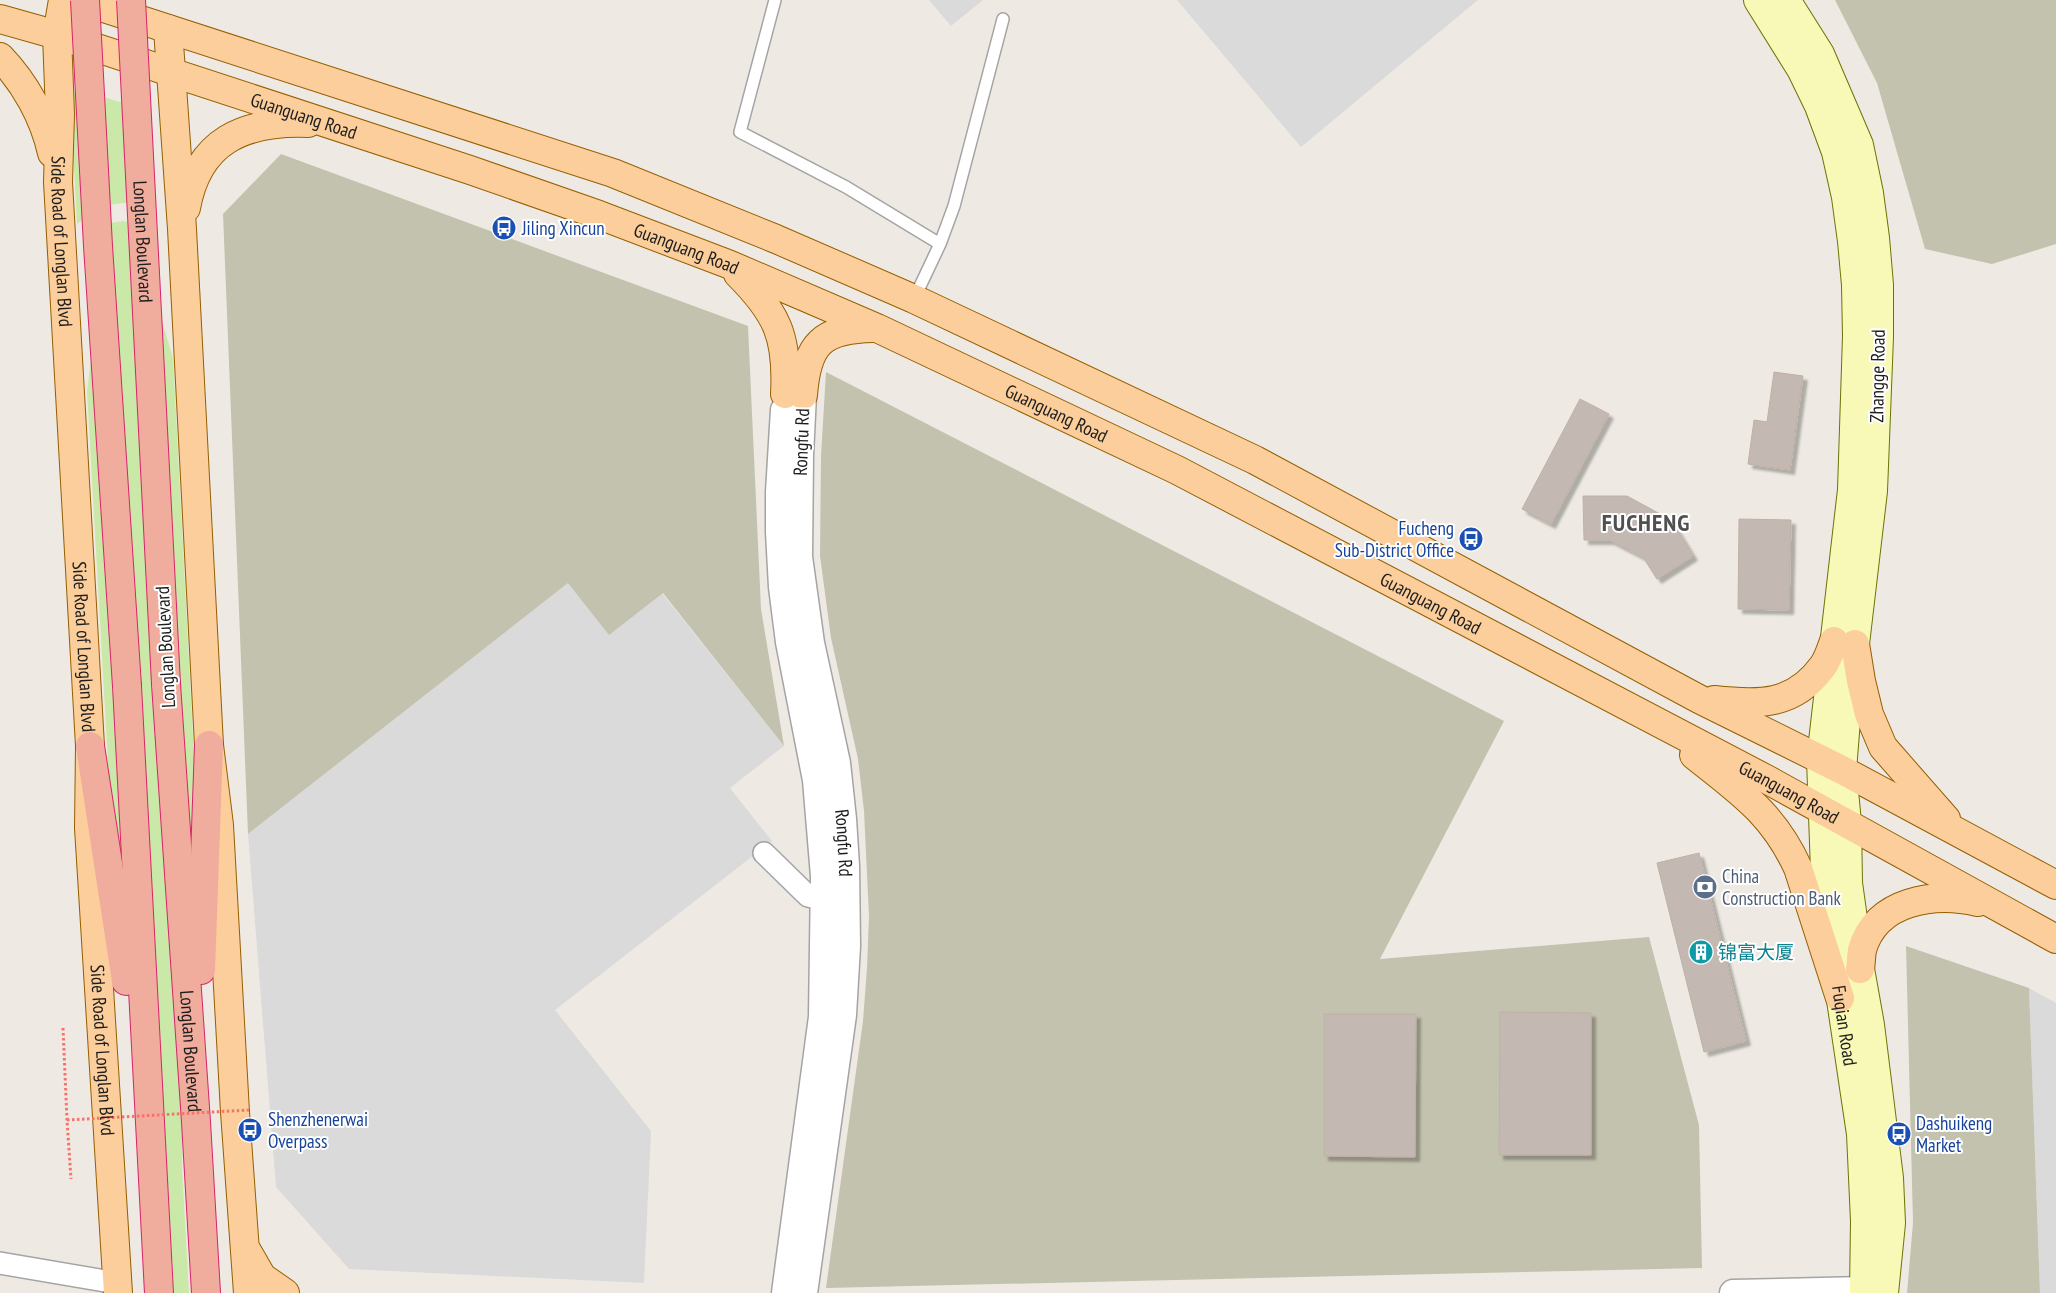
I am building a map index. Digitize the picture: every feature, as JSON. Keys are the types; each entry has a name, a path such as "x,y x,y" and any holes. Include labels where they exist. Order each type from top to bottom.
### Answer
{"highway":[{"path":"85,0 98,246 127,686 159,1293"},
{"name":"Longlan Boulevard","path":"131,0 166,684 206,1293"},
{"path":"196,1122 209,745"},
{"path":"90,746 149,1126"}],"main road":[{"name":"Side Road of Longlan Blvd","path":"63,0 57,35 60,114 58,182 90,746 89,828 117,1288"},
{"name":"Guanguang Road","path":"79,0 614,173 776,239 914,299 1255,460 1699,699 1956,830 2056,885"},
{"name":"Zhangge Road","path":"1758,0 1801,69 1819,106 1836,152 1846,197 1852,241 1856,285 1856,399 1845,643"},
{"name":"Zhangge Road","path":"1786,0 1820,54 1859,145 1876,238 1879,286 1874,482 1845,643 1831,765"},
{"name":"Guanguang Road","path":"0,19 57,35 507,183 728,264 877,328 1178,470 1847,823 2056,938"},
{"path":"168,29 182,229 209,745 219,825 235,1112 248,1293"},
{"path":"0,57 14,71 25,88 45,128 58,182"},
{"path":"182,229 192,182 205,159 222,142 241,132 266,125 295,122 331,124"},
{"path":"728,264 759,295 769,309 778,328 784,348 794,395"},
{"path":"794,395 816,347 825,338 835,332 851,328 877,328"},
{"path":"1699,699 1740,703 1765,703 1787,696 1808,683 1845,643 1861,682 1869,714 1883,746 1956,830"},
{"path":"1646,716 1748,798 1778,830 1798,868 1840,998"},
{"name":"Fuqian Road","path":"1831,765 1822,810 1825,871 1840,998 1861,1134 1865,1221 1871,1292"},
{"name":"Fuqian Road","path":"1831,765 1847,823 1848,883 1870,1025 1889,1178 1891,1223 1871,1292"},
{"path":"1860,969 1862,950 1869,934 1891,910 1903,904 1926,898 1968,900 1992,904"},
{"path":"246,1250 262,1277 285,1293"}],"street":[{"name":"Rongfu Rd","path":"794,395 779,492 782,587 789,642 816,780 822,835 847,946 843,1015 804,1293"},
{"path":"764,853 808,896 836,898"},
{"name":"Rongfu Rd","path":"785,1293 836,898"},
{"path":"0,1263 117,1288"},
{"path":"1733,1293 1871,1292"}],"lane":[{"path":"775,0 740,132 846,187 940,244"},
{"path":"914,299 940,244 954,206 1003,18"}],"path":[{"path":"63,1028 71,1179"},
{"path":"67,1120 249,1110"}],"shaded area":[{"path":"929,0 983,0 951,26"},
{"path":"1177,0 1478,0 1301,147"},
{"path":"1835,0 2056,0 2056,244 1992,264 1925,249 1877,83"},
{"path":"281,154 748,326 761,609 784,746 663,593 609,635 568,583 248,834 223,214"},
{"path":"826,372 1504,721 1380,959 1649,937 1699,1125 1702,1268 826,1288 863,1021 869,916 864,811 858,759 831,638 820,556 821,456"},
{"path":"568,583 662,593 784,746 730,788 772,841 555,1010 651,1131 644,1283 349,1269 276,1187 248,834"},
{"path":"1906,946 2029,988 2040,1293 1907,1293 1913,1223"},
{"path":"2029,988 2056,1003 2056,1293 2040,1293"}],"green space":[{"path":"76,88 148,111 134,203 103,207 77,224 71,112 72,96"},
{"path":"123,221 133,224 173,358 195,776 183,1082 182,1166 189,1293 174,1293 166,1150 157,1083 112,822 108,763 87,391 94,333 102,228 111,223"}],"building":[{"path":"1774,372 1803,376 1790,470 1748,464 1754,420 1767,422"},
{"path":"1580,399 1609,414 1551,524 1522,509"},
{"path":"1583,496 1627,496 1671,520 1693,556 1657,579 1643,557 1610,540 1584,540"},
{"path":"1739,519 1791,520 1789,610 1738,609"},
{"name":"锦富大厦","path":"1699,853 1746,1041 1704,1052 1657,863"},
{"path":"1500,1012 1591,1013 1591,1155 1499,1155"},
{"path":"1324,1014 1416,1014 1415,1157 1324,1156"}],"place":[{"name":"Jiling Xincun","path":"504,228"},
{"name":"Fucheng Sub-District Office","path":"1471,539"},
{"name":"China Construction Bank","path":"1705,887"},
{"name":"锦富大厦","path":"1701,952"},
{"name":"Shenzhenerwai Overpass","path":"250,1130"},
{"name":"Dashuikeng Market","path":"1899,1134"}],"district":[{"name":"FUCHENG","path":"1646,522"}]}
